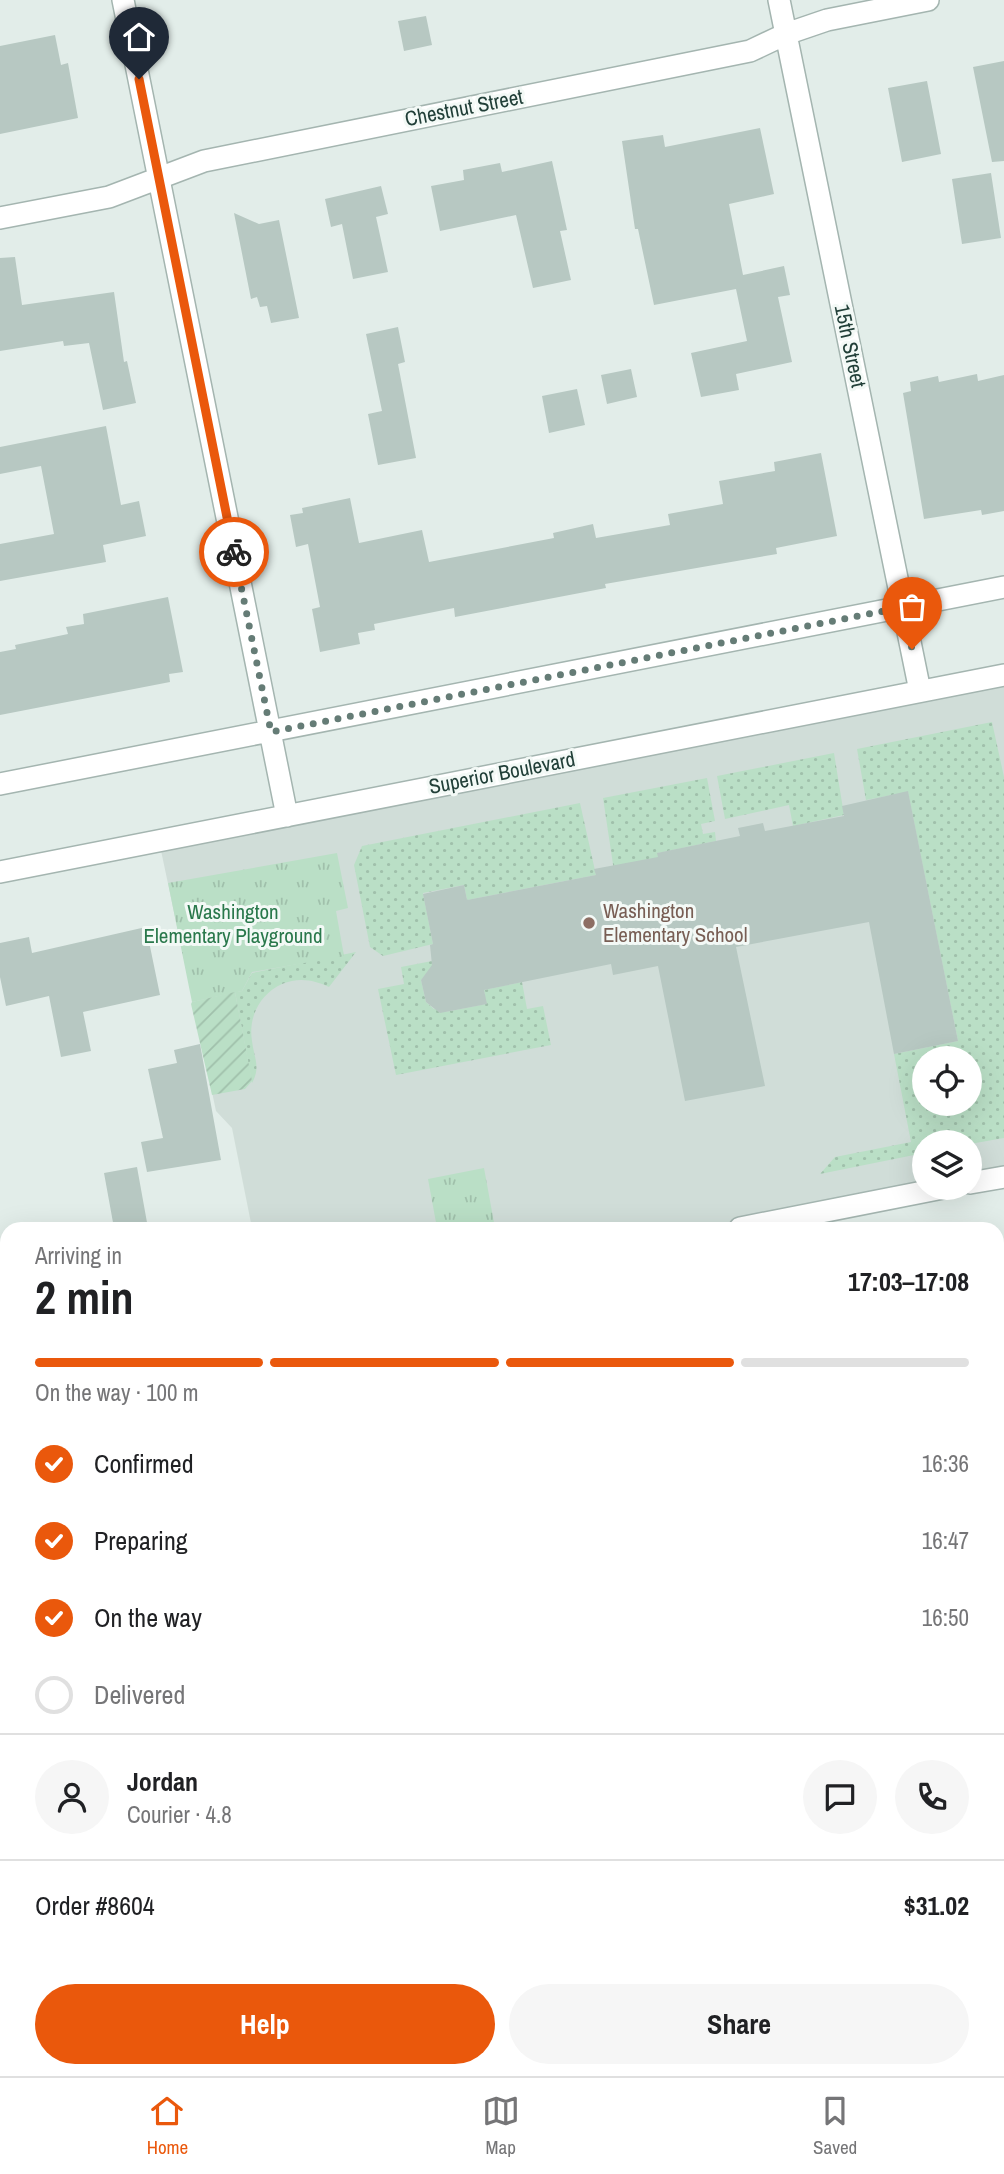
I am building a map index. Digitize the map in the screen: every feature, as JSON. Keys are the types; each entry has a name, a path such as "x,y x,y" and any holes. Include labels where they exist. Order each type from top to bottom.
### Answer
{"street":[{"path":"122,0 287,816"},
{"name":"15th Street","path":"779,0 920,691"},
{"name":"Chestnut Street","path":"0,218 109,197 204,161 750,51 786,34 827,20 928,0"},
{"path":"0,784 1004,587"},
{"name":"Superior Boulevard","path":"0,872 1004,675"},
{"path":"982,1181 1004,1177"},
{"path":"770,1222 912,1194"}],"shaded area":[{"name":"Washington Elementary School","path":"1004,675 1004,1177 982,1181 982,1130 912,1130 912,1191 765,1222 251,1222 232,1128 216,1111 159,841"}],"green space":[{"path":"992,722 1004,777 1004,1138 982,1142 982,1130 912,1130 912,1155 820,1174 835,1157 911,1142 894,1054 912,1050 912,1116 982,1116 982,1046 933,1046 958,1041 908,792 866,800 857,749"},
{"path":"834,753 844,815 793,826 789,805 725,819 717,776"},
{"path":"707,778 715,821 701,824 703,834 715,832 716,841 658,853 660,863 614,871 603,798"},
{"path":"580,803 596,875 467,900 464,885 423,893 433,944 383,956 370,947 354,865 362,846"},
{"name":"Washington Elementary Playground","path":"337,853 348,908 336,911 344,956 252,972 242,991 192,1002 168,883"},
{"path":"356,952 329,987 312,981 294,981 274,988 262,1000 252,1023 256,1067 252,1083 235,992 242,991 252,973"},
{"path":"436,962 421,980 426,1002 434,1009 443,1007 445,1012 486,1004 484,990 522,982 527,1009 543,1006 551,1045 396,1075 378,989 404,984 401,967"},
{"path":"235,992 252,1081 245,1089 212,1095 191,1004"},
{"path":"484,1168 494,1222 436,1222 428,1179"}],"building":[{"path":"426,16 432,45 404,51 398,21"},
{"path":"55,35 61,65 68,63 78,118 0,134 0,46"},
{"path":"1004,61 1004,161 992,162 973,67"},
{"path":"927,81 941,154 902,162 888,88"},
{"path":"760,128 774,194 729,204 743,275 784,266 790,295 778,297 792,362 736,374 739,390 701,397 691,353 747,341 736,289 654,305 638,229 635,229 622,141 663,135 665,147"},
{"path":"552,161 567,230 560,231 571,280 533,288 516,215 440,231 431,186 464,180 463,170 500,163 502,172"},
{"path":"991,173 1001,238 962,244 952,179"},
{"path":"381,186 388,214 376,217 388,272 353,279 342,224 331,227 325,199"},
{"path":"234,213 259,224 279,220 299,318 271,323 267,306 260,307 257,297 251,299"},
{"path":"15,257 22,305 114,292 124,362 127,361 136,403 103,410 89,343 64,346 63,341 0,351 0,258"},
{"path":"398,327 405,362 398,364 416,458 378,465 368,414 382,411 366,334"},
{"path":"631,369 637,397 607,404 601,375"},
{"path":"977,374 978,381 1004,375 1004,511 982,515 981,510 924,519 903,393 911,391 910,382 938,376 939,382"},
{"path":"577,389 585,425 549,433 542,396"},
{"path":"106,426 121,505 139,501 146,536 103,545 106,562 0,581 0,544 54,534 41,466 0,474 0,447"},
{"path":"821,453 837,536 776,548 777,554 605,584 606,588 455,617 454,608 374,624 375,630 358,633 360,644 320,652 312,609 320,607 308,544 296,547 290,515 303,513 302,508 350,498 359,543 422,530 429,562 554,538 553,533 593,524 596,538 670,525 668,514 723,504 719,481 775,471 774,462"},
{"path":"168,597 183,672 169,674 170,682 0,715 0,652 16,649 15,645 68,634 66,627 84,624 83,614"},
{"path":"908,791 958,1041 933,1046 912,1046 912,1050 894,1054 869,922 736,947 765,1086 685,1101 658,966 613,975 611,964 484,990 487,1004 440,1013 426,1002 421,980 432,965 430,945 433,944 423,894 464,885 467,900 596,875 594,869 658,857 657,853 740,836 738,828 763,823 765,831 844,816 842,806"},
{"path":"146,927 160,995 83,1012 91,1051 61,1057 49,996 6,1006 0,977 0,943 29,937 32,953"},
{"path":"200,1044 221,1160 147,1172 141,1142 163,1138 148,1069 177,1063 174,1050"},
{"path":"137,1167 147,1222 113,1222 104,1173"}],"way so far":[{"path":"234,552 271,732 904,607 912,649"}],"place":[{"name":"Washington Elementary School","path":"589,923"}],"route":[{"path":"139,79 234,552"}]}
